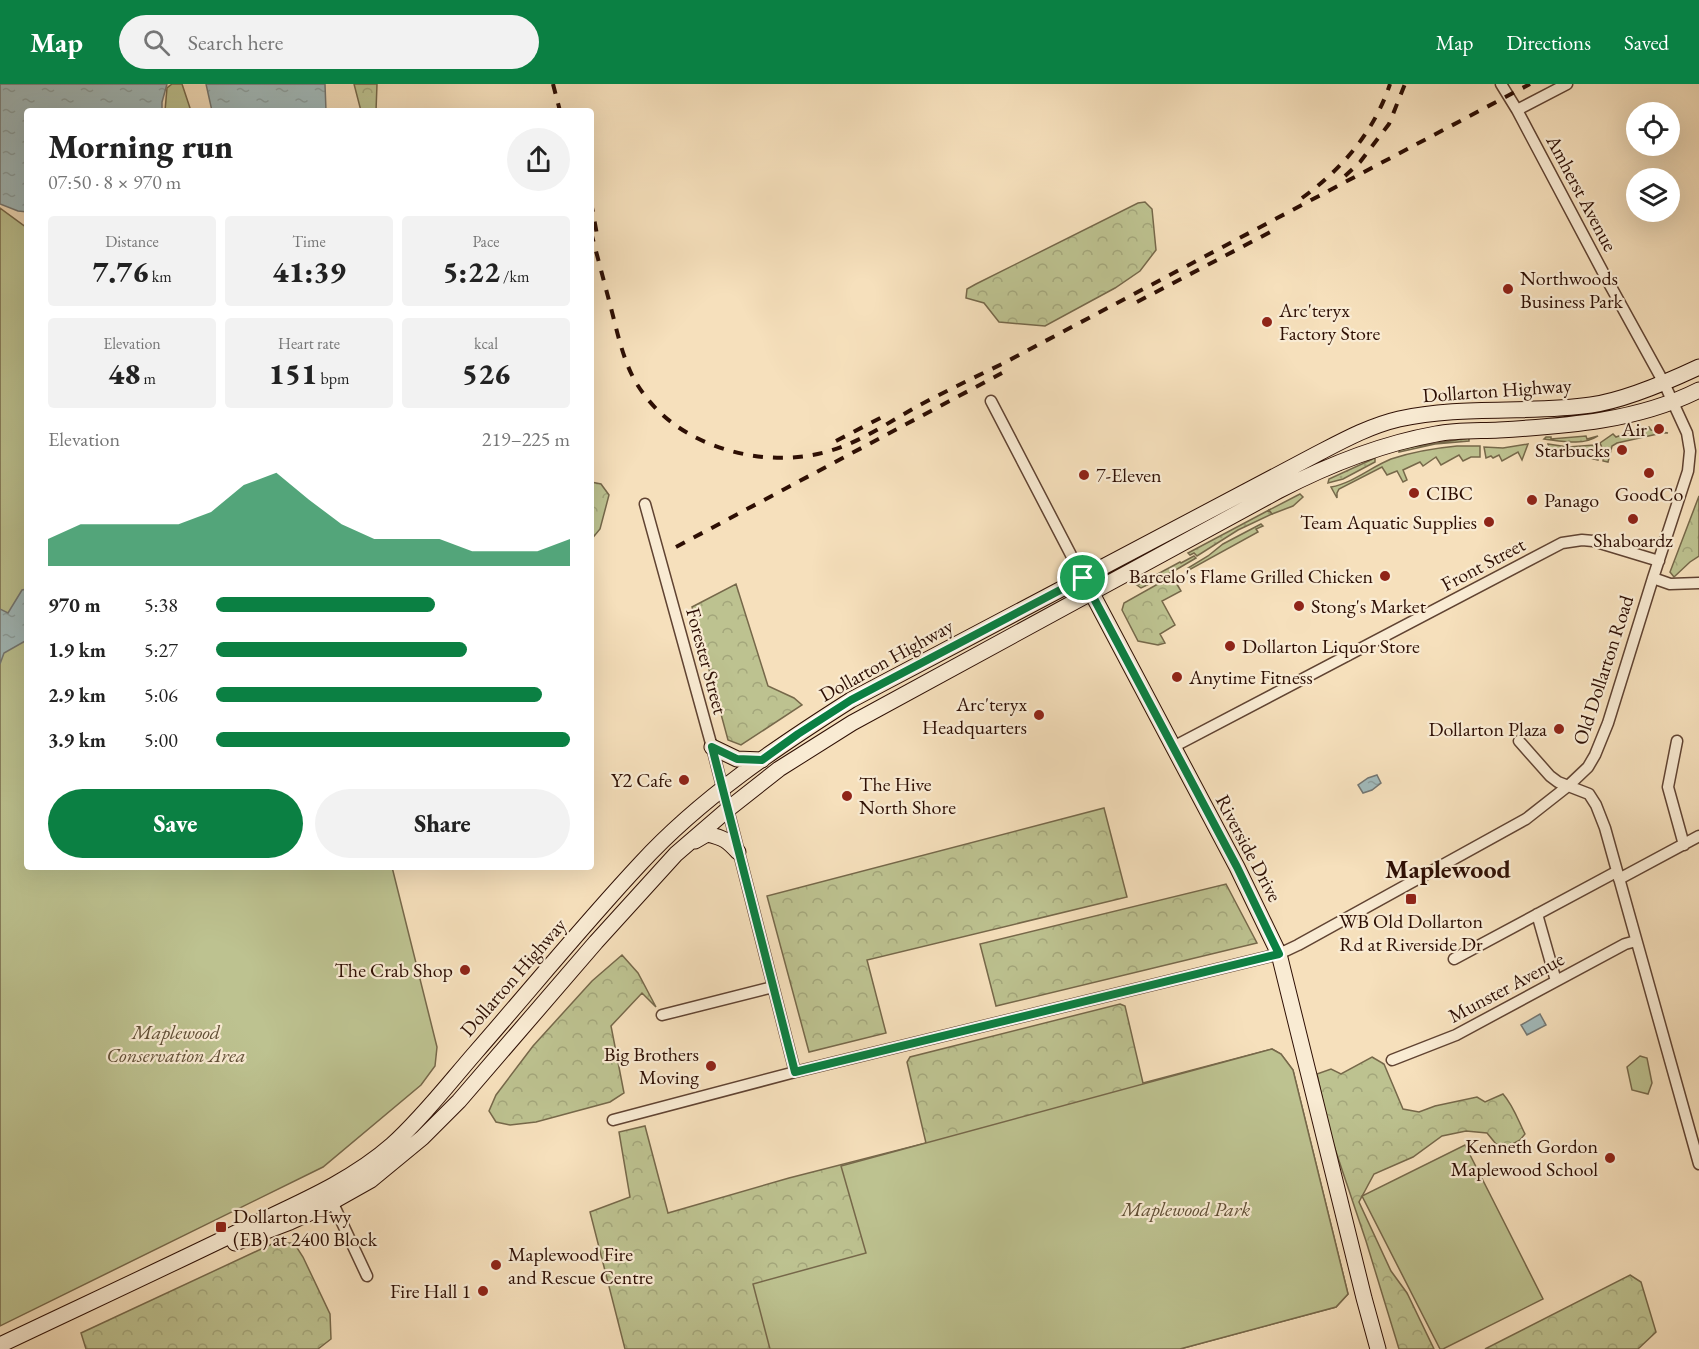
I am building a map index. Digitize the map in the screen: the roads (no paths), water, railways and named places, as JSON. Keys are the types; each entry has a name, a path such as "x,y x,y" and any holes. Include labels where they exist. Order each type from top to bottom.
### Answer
{"street":[{"name":"Amherst Avenue","path":"1501,84 1664,383"},
{"path":"1517,110 1567,84"},
{"name":"Dollarton Highway","path":"0,1345 137,1281 290,1222 329,1195 392,1144 431,1103 643,861 696,811 723,790 798,734 851,700 1315,455 1378,426 1399,419 1438,412 1592,405 1664,383 1699,368"},
{"name":"Old Dollarton Road","path":"613,1120 795,1072 1279,954 1526,819 1588,767 1606,729 1688,471 1690,451 1687,433 1664,383"},
{"name":"Dollarton Highway","path":"329,1195 371,1180 430,1131 676,854 779,769 852,723 1310,474 1356,456 1438,433 1548,427 1594,421 1629,415 1699,390"},
{"name":"Riverside Drive","path":"991,401 1237,867 1279,954 1378,1349"},
{"name":"Forester Street","path":"645,504 712,747 795,1072"},
{"name":"Front Street","path":"1173,747 1562,543 1593,541 1659,561"},
{"name":"Old Dollarton Road","path":"1653,578 1670,584 1699,583"},
{"path":"1519,741 1550,776 1589,794 1596,805 1605,828 1699,1164"},
{"path":"1677,741 1668,787 1684,845"},
{"path":"712,747 737,759 762,760"},
{"path":"685,846 707,834 727,840 738,852"},
{"path":"1454,959 1537,914 1699,836"},
{"path":"1537,914 1556,981"},
{"name":"Munster Avenue","path":"1392,1060 1456,1035 1625,944 1635,941"},
{"path":"662,1015 773,987"},
{"path":"329,1195 367,1276"}],"water":[{"path":"0,84 167,84 162,108 24,108 24,212 0,204"},
{"path":"206,84 325,84 326,108 211,108"},
{"path":"24,590 24,642 4,653 0,664 0,609 8,613"},
{"path":"1377,775 1381,783 1363,793 1358,785"},
{"path":"1540,1014 1546,1025 1527,1035 1521,1025"}],"railway":[{"path":"553,84 559,108"},
{"path":"1302,198 1330,175 1366,134 1390,84"},
{"path":"1345,176 1360,162 1389,124 1405,84"},
{"path":"594,243 627,364 642,392 658,411 687,433 726,450 760,457 811,455 863,438 948,390 1002,364 1530,84"},
{"path":"594,218 598,240"},
{"path":"1137,302 1278,228"},
{"path":"676,547 1002,373"},
{"path":"836,441 884,416"}],"place":[{"name":"Northwoods Business Park","path":"1508,289"},
{"name":"Arc'teryx Factory Store","path":"1267,322"},
{"name":"Air","path":"1659,429"},
{"name":"Starbucks","path":"1622,450"},
{"name":"GoodCo","path":"1649,473"},
{"name":"7-Eleven","path":"1084,475"},
{"name":"CIBC","path":"1414,493"},
{"name":"Panago","path":"1532,500"},
{"name":"Shaboardz","path":"1633,519"},
{"name":"Team Aquatic Supplies","path":"1489,522"},
{"name":"Barcelo's Flame Grilled Chicken","path":"1385,576"},
{"name":"Stong's Market","path":"1299,606"},
{"name":"Dollarton Liquor Store","path":"1230,646"},
{"name":"Anytime Fitness","path":"1177,677"},
{"name":"Arc'teryx Headquarters","path":"1039,715"},
{"name":"Dollarton Plaza","path":"1559,729"},
{"name":"Y2 Cafe","path":"684,780"},
{"name":"The Hive North Shore","path":"847,796"},
{"name":"WB Old Dollarton Rd at Riverside Dr","path":"1411,899"},
{"name":"The Crab Shop","path":"465,970"},
{"name":"Big Brothers Moving","path":"711,1066"},
{"name":"Kenneth Gordon Maplewood School","path":"1610,1158"},
{"name":"Dollarton Hwy (EB) at 2400 Block","path":"221,1227"},
{"name":"Maplewood Fire and Rescue Centre","path":"496,1265"},
{"name":"Fire Hall 1","path":"483,1291"}],"district":[{"name":"Maplewood","path":"1448,869"}],"park label":[{"name":"Maplewood Conservation Area","path":"176,1044"},
{"name":"Maplewood Park","path":"1186,1209"}]}
